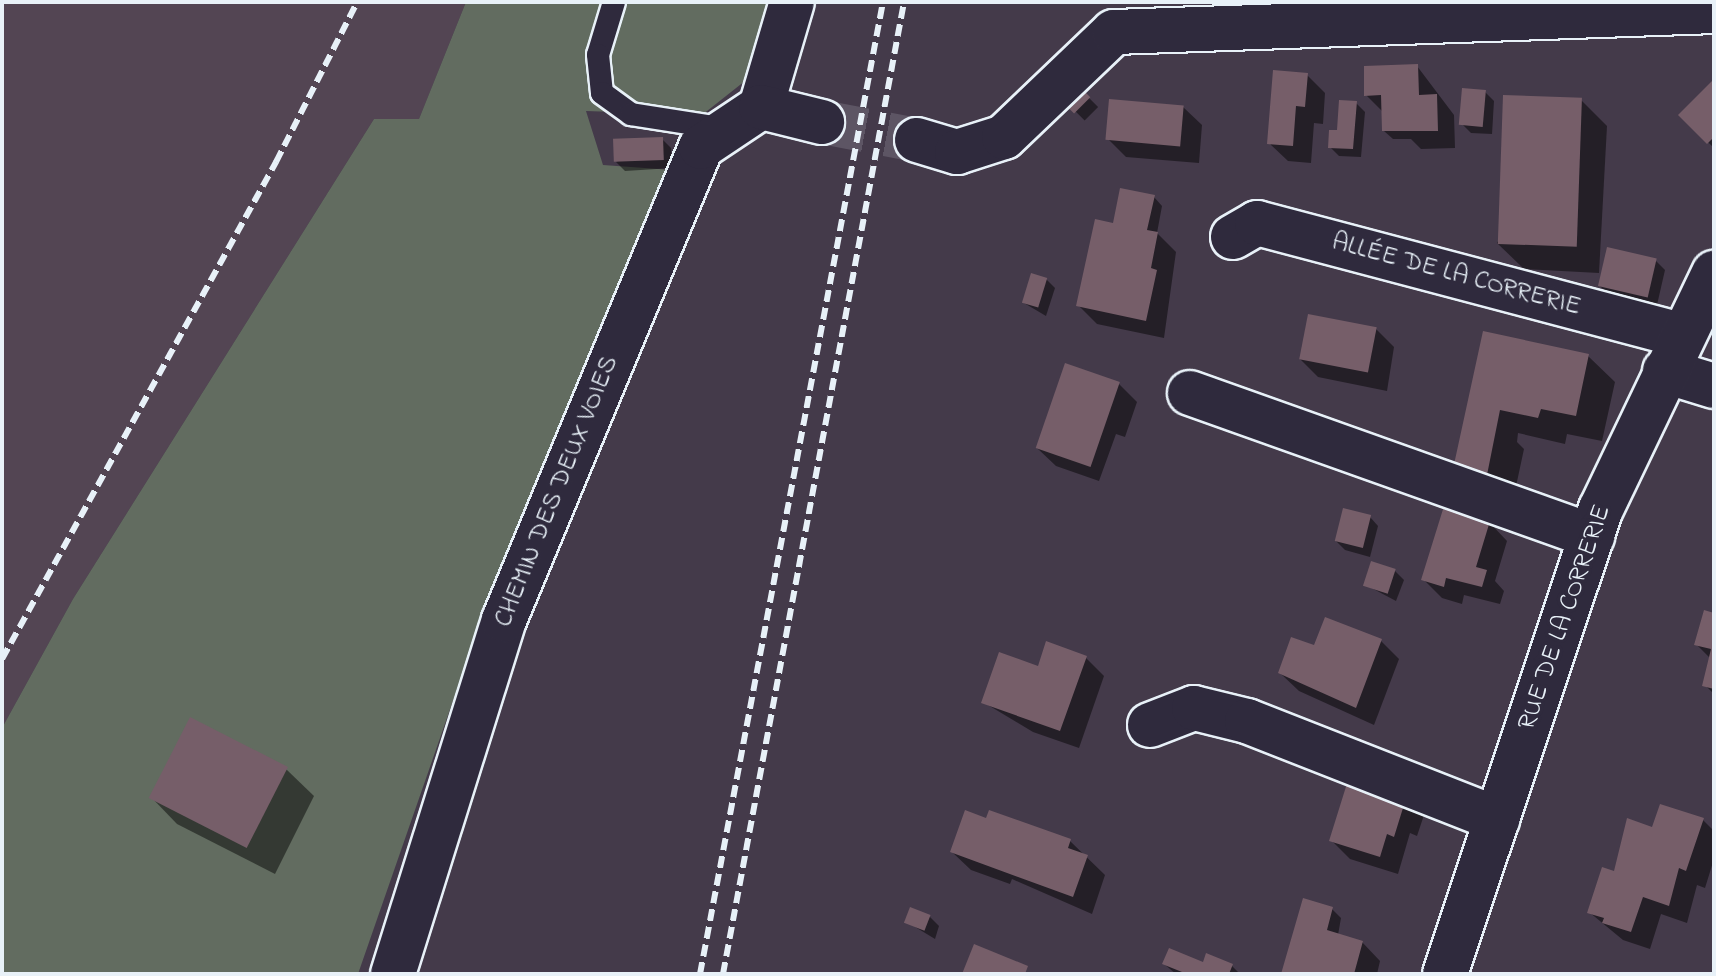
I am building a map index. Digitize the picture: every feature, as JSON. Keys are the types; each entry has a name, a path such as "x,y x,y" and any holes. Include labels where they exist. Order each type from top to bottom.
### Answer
{"street":[{"path":"792,2 744,118 822,122"},
{"path":"917,140 957,152 1004,137 1117,17 1475,11 1714,11"},
{"name":"CHEMIN DES DEUX VOIES","path":"393,974 504,620 701,147 744,118"},
{"name":"ALLÉE DE LA CORRERIE","path":"1233,237 1257,223 1674,353 1714,386"},
{"name":"RUE DE LA CORRERIE","path":"1445,974 1592,536 1674,353 1714,273"},
{"path":"1190,393 1592,536"},
{"path":"1150,725 1194,708 1247,721 1497,819"}],"lane":[{"path":"614,2 598,55 602,93 631,114 744,118"}],"shaded area":[{"path":"2,2 466,2 419,119 374,119 73,599 2,728"}],"green space":[{"path":"466,2 776,2 750,77 702,115 586,111 603,165 673,170 646,249 464,669 358,974 2,974 2,728 73,599 374,119 419,119"}],"building":[{"path":"1418,64 1419,95 1437,94 1438,131 1382,131 1381,95 1364,96 1364,66"},
{"path":"1273,70 1308,73 1305,107 1296,106 1293,146 1267,144"},
{"path":"1714,79 1714,137 1707,144 1678,115"},
{"path":"1079,86 1090,97 1074,114 1063,102"},
{"path":"1462,88 1486,90 1483,127 1459,125"},
{"path":"1503,95 1582,98 1577,247 1498,244"},
{"path":"1109,99 1184,106 1180,146 1105,140"},
{"path":"1339,100 1357,101 1353,149 1328,148 1329,130 1337,130"},
{"path":"663,137 664,160 614,162 613,139"},
{"path":"1120,188 1155,195 1147,230 1158,232 1151,268 1157,270 1146,321 1076,306 1095,219 1113,223"},
{"path":"1607,247 1657,258 1648,297 1598,286"},
{"path":"1031,273 1047,278 1038,308 1022,303"},
{"path":"1308,314 1377,327 1368,373 1299,359"},
{"path":"1483,331 1589,354 1576,416 1541,409 1538,418 1500,410 1486,480 1453,469"},
{"path":"1065,363 1120,382 1091,467 1036,448"},
{"path":"1444,506 1490,521 1476,567 1487,570 1482,587 1446,578 1444,587 1421,580"},
{"path":"1343,508 1371,515 1363,548 1335,541"},
{"path":"1371,561 1396,569 1388,594 1363,586"},
{"path":"1704,610 1714,613 1714,689 1702,686 1711,649 1694,645"},
{"path":"1325,617 1382,639 1356,708 1278,673 1291,637 1314,645"},
{"path":"1046,641 1087,656 1060,731 981,703 999,652 1038,666"},
{"path":"190,717 288,767 247,848 149,798"},
{"path":"1349,777 1407,795 1394,837 1387,834 1380,857 1329,841"},
{"path":"1660,804 1704,818 1686,871 1679,868 1669,906 1643,897 1631,932 1602,923 1604,918 1587,913 1602,867 1614,871 1627,818 1652,827"},
{"path":"965,810 986,818 989,810 1071,839 1068,848 1088,855 1073,897 950,852"},
{"path":"1303,898 1333,907 1327,930 1363,941 1354,974 1281,974"},
{"path":"910,907 931,915 924,931 904,923"},
{"path":"974,944 1028,966 1025,974 962,974"},
{"path":"1169,948 1203,962 1206,953 1233,964 1229,974 1187,974 1162,964"}],"tunnel":[{"path":"822,122 917,140"}],"railway":[{"path":"2,659 276,162 357,2"},
{"path":"700,974 883,2"},
{"path":"723,974 904,2"}]}
